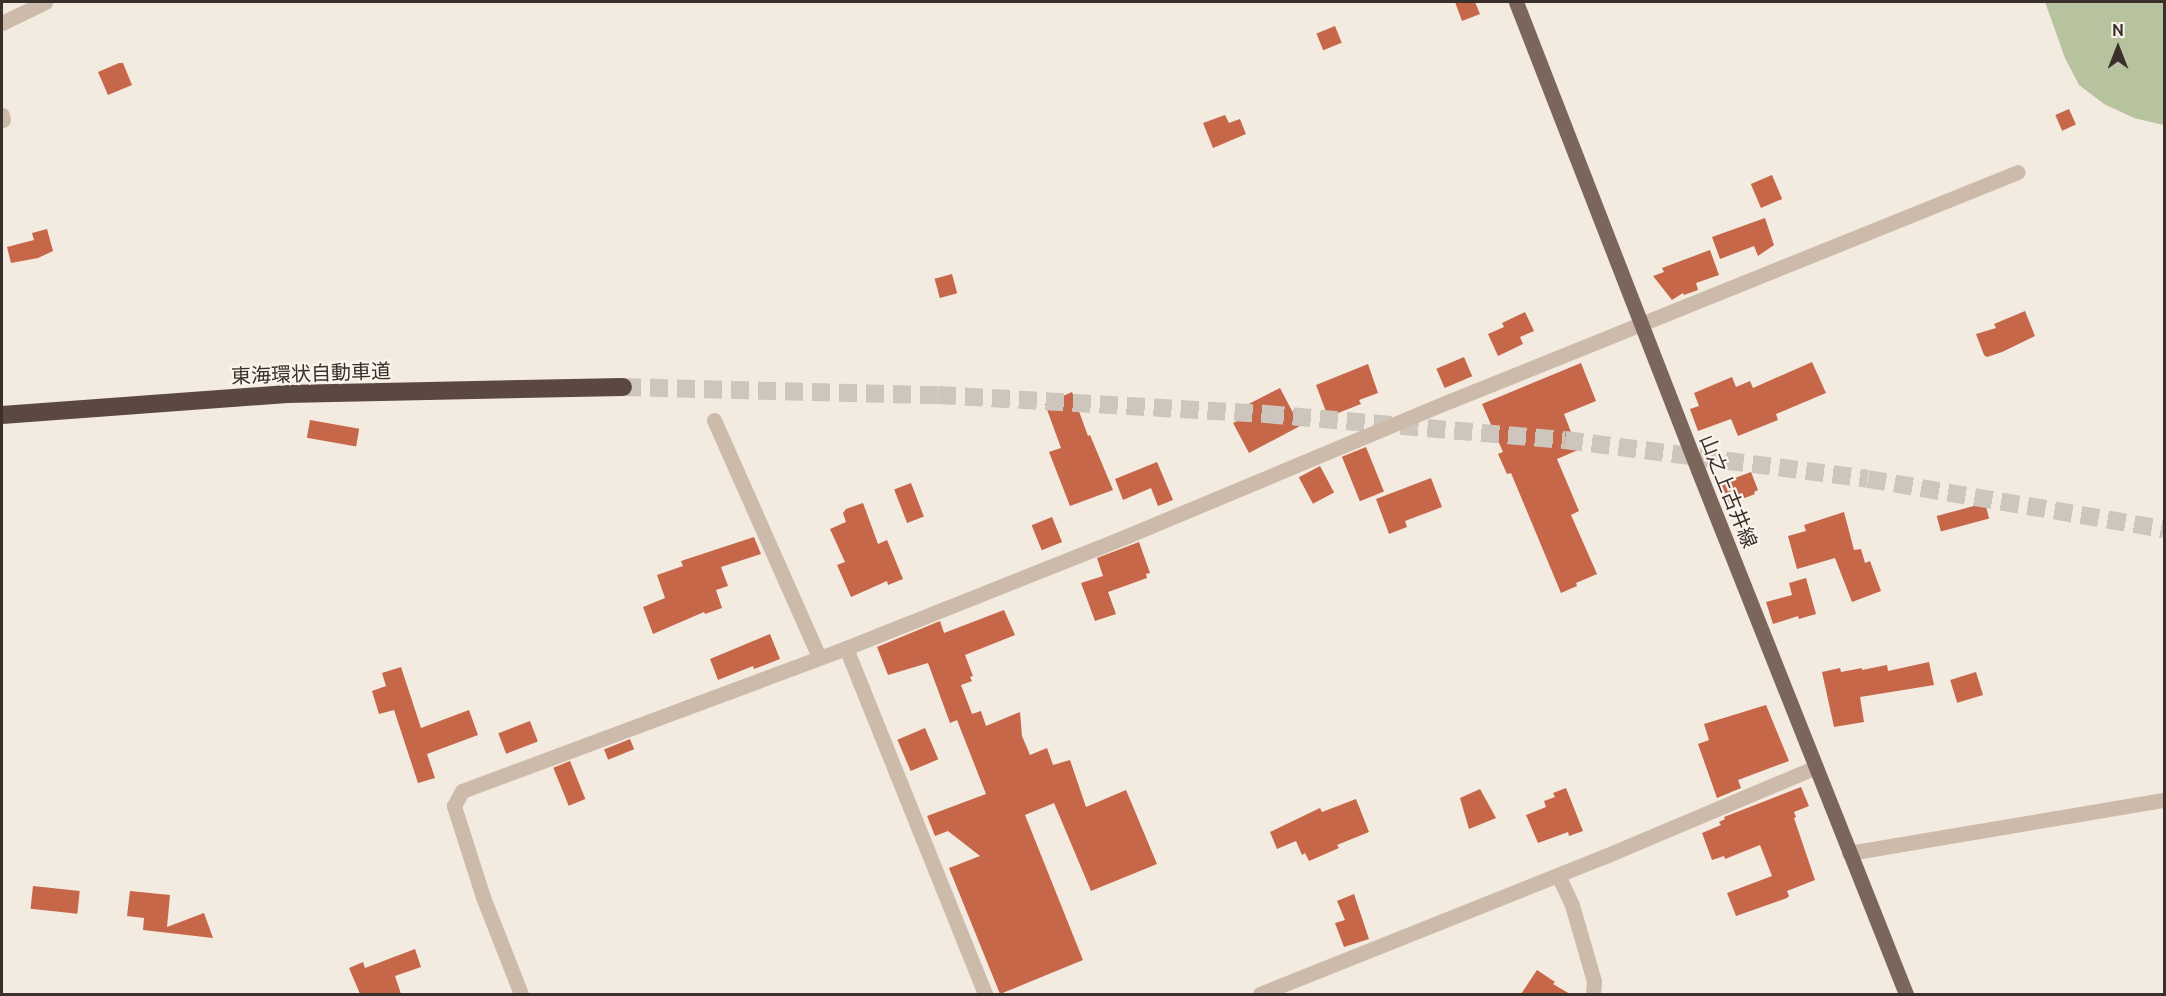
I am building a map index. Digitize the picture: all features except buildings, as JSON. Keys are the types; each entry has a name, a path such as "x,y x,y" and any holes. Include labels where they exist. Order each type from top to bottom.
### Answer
{"highway":[{"name":"東海環状自動車道","path":"2,415 287,394 623,387"}],"main road":[{"name":"山之上古井線","path":"1516,2 1906,994"}],"street":[{"path":"2,23 45,2"},
{"path":"521,994 483,897 454,806 462,791 846,648 1127,536 1208,500 2018,172"},
{"path":"714,420 819,657"},
{"path":"846,648 985,994"},
{"path":"1260,994 1558,875 1816,767"},
{"path":"1849,853 2164,800"},
{"path":"1558,875 1572,905 1591,970 1593,994"}],"green space":[{"path":"2045,2 2164,2 2164,125 2134,118 2104,104 2079,85 2065,58"}],"tunnel":[{"path":"623,387 938,395 1266,414 1565,440 1868,479 2164,529"}]}
